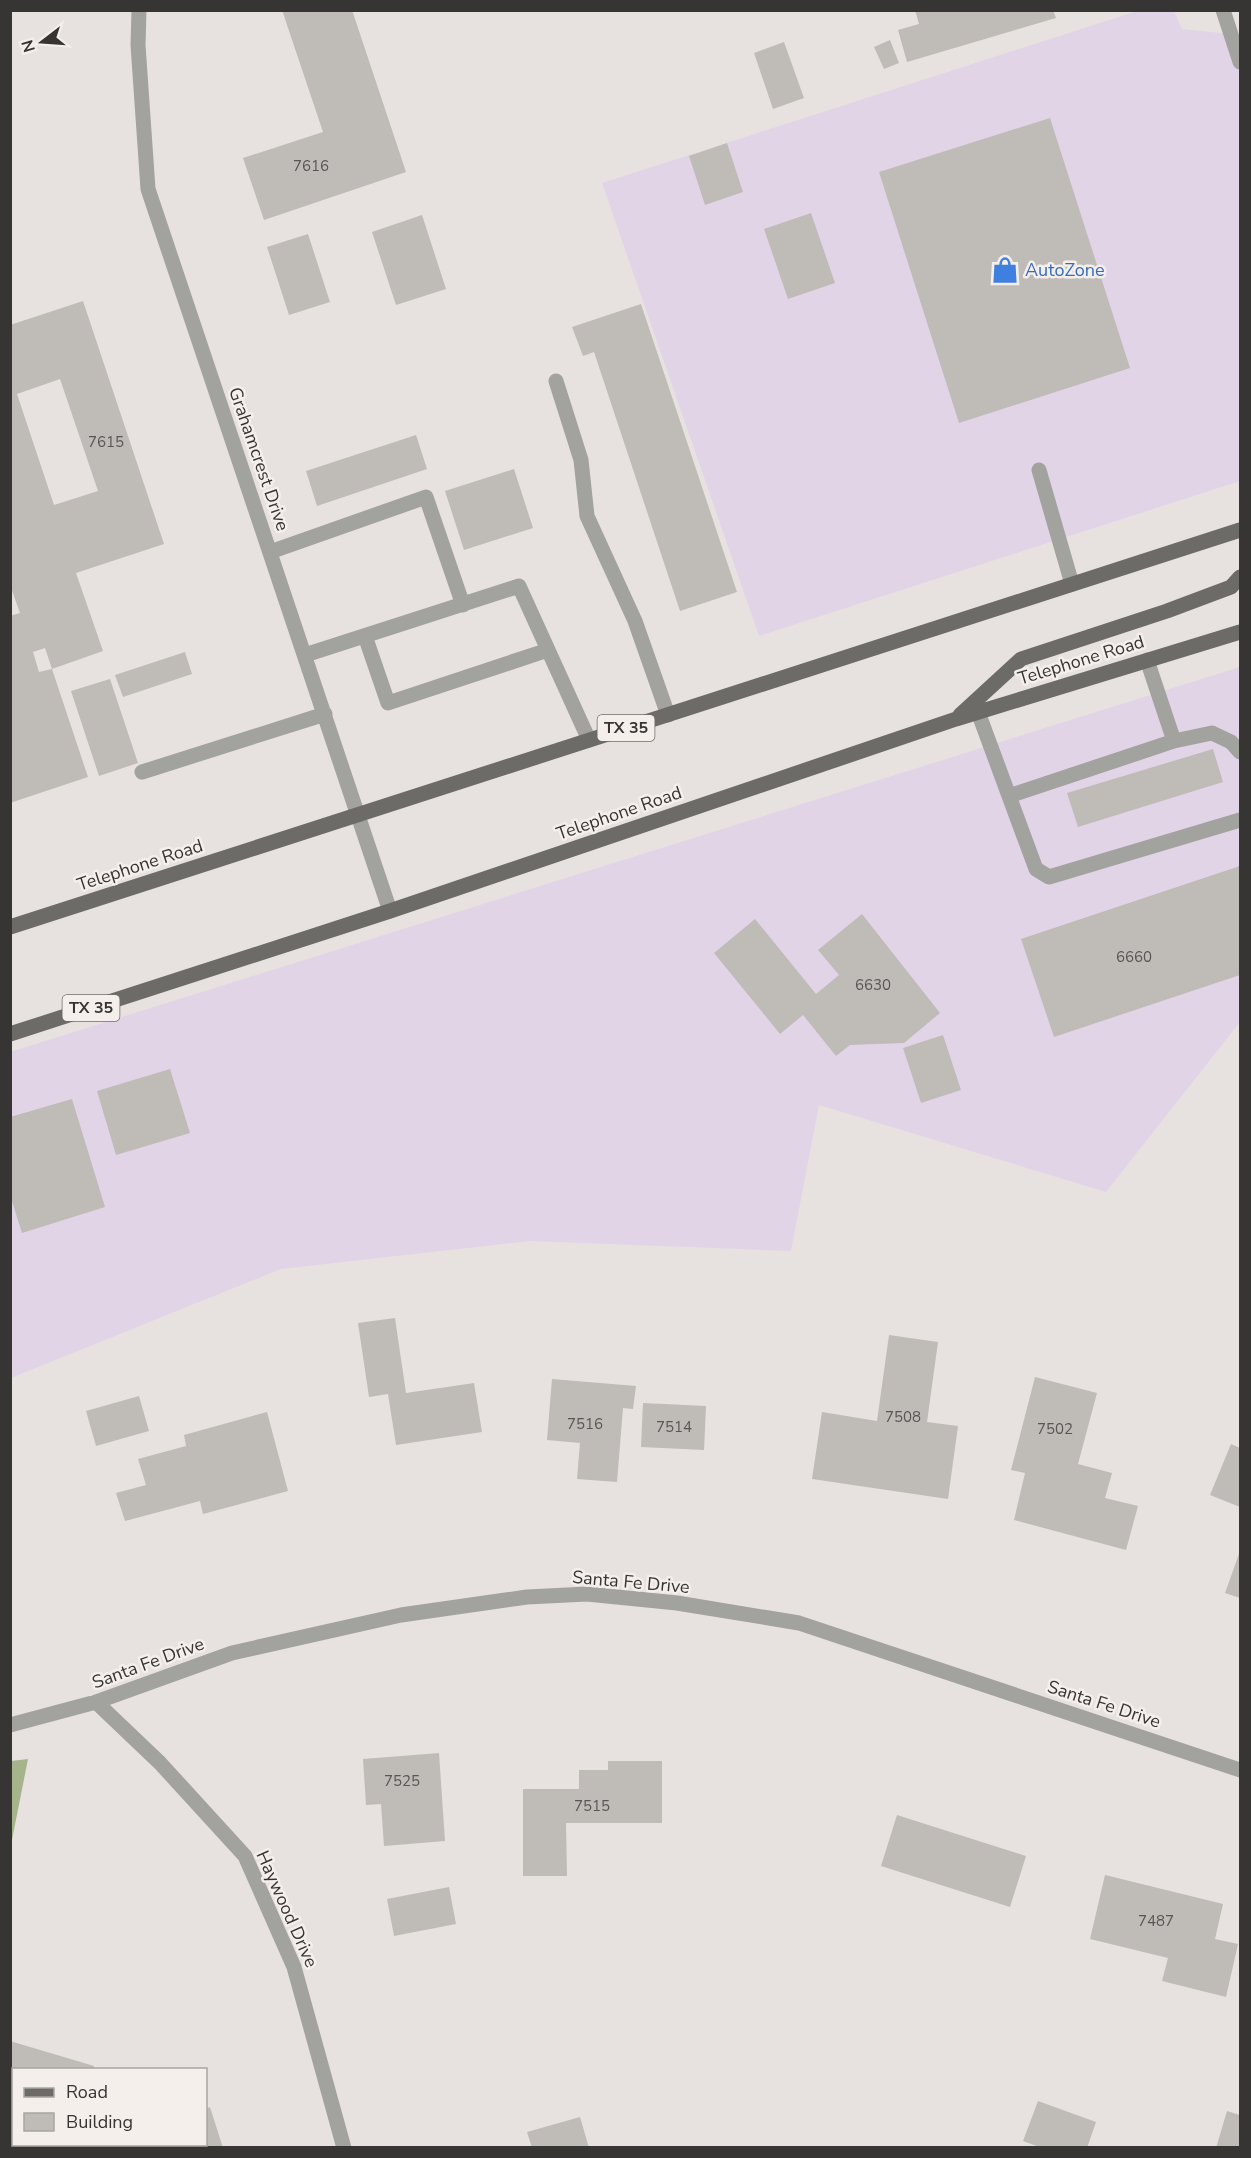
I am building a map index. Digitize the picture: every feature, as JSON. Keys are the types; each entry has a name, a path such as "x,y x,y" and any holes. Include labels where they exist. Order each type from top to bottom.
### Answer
{"main road":[{"name":"Telephone Road","path":"10,927 1240,530"},
{"path":"956,718 1021,659 1232,587 1240,578"},
{"name":"Telephone Road","path":"10,1034 390,911 956,718 1240,632"}],"street":[{"name":"Grahamcrest Drive","path":"139,10 138,45 148,189 390,911"},
{"path":"1223,10 1240,62"},
{"path":"556,381 581,460 587,516 635,621 668,715"},
{"path":"1039,470 1072,584"},
{"path":"270,552 426,497 463,604"},
{"path":"305,656 519,586 589,740"},
{"path":"365,636 388,704 548,650"},
{"path":"1147,660 1174,741"},
{"path":"978,712 1036,869 1049,877 1240,820"},
{"path":"142,772 325,714"},
{"path":"1009,796 1174,741 1212,733 1231,742 1240,752"},
{"name":"Santa Fe Drive","path":"10,1725 96,1702 232,1653 389,1617 527,1598 587,1594 677,1604 799,1623 1240,1770"},
{"name":"Haywood Drive","path":"96,1702 160,1763 245,1856 294,1967 344,2148"}],"shaded area":[{"path":"1137,11 1174,11 1182,29 1240,35 1240,481 759,636 602,183"},
{"path":"1240,667 1240,1022 1106,1192 819,1105 791,1251 531,1241 281,1269 11,1378 10,1052"}],"green space":[{"path":"28,1759 11,1845 11,1761"}],"building":[{"path":"282,10 352,10 406,172 264,220 243,158 323,132"},
{"path":"915,10 1053,10 1056,18 907,62 898,30 919,24"},
{"path":"890,40 899,63 884,69 874,47"},
{"path":"784,42 804,98 773,109 754,53"},
{"name":"AutoZone","path":"1050,118 1130,368 959,423 879,172"},
{"path":"727,143 743,192 705,205 689,156"},
{"path":"811,213 835,283 788,299 764,229"},
{"path":"422,215 446,289 396,305 372,232"},
{"path":"308,234 330,302 289,315 267,247"},
{"path":"83,301 164,544 76,573 103,651 52,669 88,777 10,803 10,616 20,613 10,585 10,325","holes":["60,379 98,491 54,505 17,394","45,648 52,669 39,672 33,652"]},
{"path":"641,304 737,592 680,611 594,352 583,356 572,327"},
{"path":"416,435 427,469 317,506 306,471"},
{"path":"514,469 533,528 464,550 445,491"},
{"path":"185,652 192,674 123,697 115,675"},
{"path":"110,679 138,763 99,776 71,691"},
{"path":"1213,749 1223,782 1078,827 1067,793"},
{"path":"1240,866 1240,975 1054,1037 1021,939"},
{"path":"862,914 940,1013 904,1043 850,1045 836,1056 803,1015 780,1034 714,953 755,919 816,994 839,975 818,950"},
{"path":"943,1035 961,1090 921,1103 903,1048"},
{"path":"170,1069 190,1133 116,1155 97,1091"},
{"path":"72,1099 105,1207 22,1233 10,1195 10,1117"},
{"path":"395,1318 406,1393 474,1383 482,1432 396,1445 388,1394 369,1397 358,1323"},
{"path":"889,1335 938,1342 927,1422 958,1426 948,1499 812,1479 822,1412 877,1421"},
{"path":"1035,1377 1097,1393 1078,1464 1112,1473 1105,1498 1138,1506 1126,1550 1014,1520 1025,1473 1011,1470"},
{"path":"552,1379 636,1386 633,1409 623,1408 617,1482 577,1479 580,1443 547,1440"},
{"path":"139,1396 149,1431 96,1446 86,1411"},
{"path":"643,1403 706,1406 704,1450 641,1447"},
{"path":"267,1412 288,1491 203,1514 200,1501 125,1521 116,1493 146,1485 138,1459 186,1446 184,1435"},
{"path":"1231,1444 1240,1448 1240,1507 1210,1495"},
{"path":"1240,1551 1240,1598 1225,1593"},
{"path":"439,1753 445,1841 384,1846 381,1804 366,1805 363,1759"},
{"path":"608,1761 662,1761 662,1823 566,1823 567,1876 523,1876 523,1789 579,1789 579,1770 608,1770"},
{"path":"897,1815 1026,1856 1010,1907 881,1866"},
{"path":"1105,1875 1223,1904 1215,1939 1238,1944 1226,1997 1162,1981 1168,1958 1090,1939"},
{"path":"449,1887 456,1924 394,1936 387,1899"},
{"path":"10,2041 94,2066 94,2068 12,2068 12,2098 10,2098"},
{"path":"1038,2101 1096,2122 1087,2148 1042,2148 1023,2141"},
{"path":"210,2107 223,2148 112,2148 112,2146 207,2146 207,2108"},
{"path":"1227,2111 1240,2115 1240,2148 1216,2148"},
{"path":"580,2117 589,2148 532,2148 527,2132"},
{"path":"42,2146 91,2146 92,2148 42,2148"}],"place":[{"name":"AutoZone","path":"1005,270"}]}
